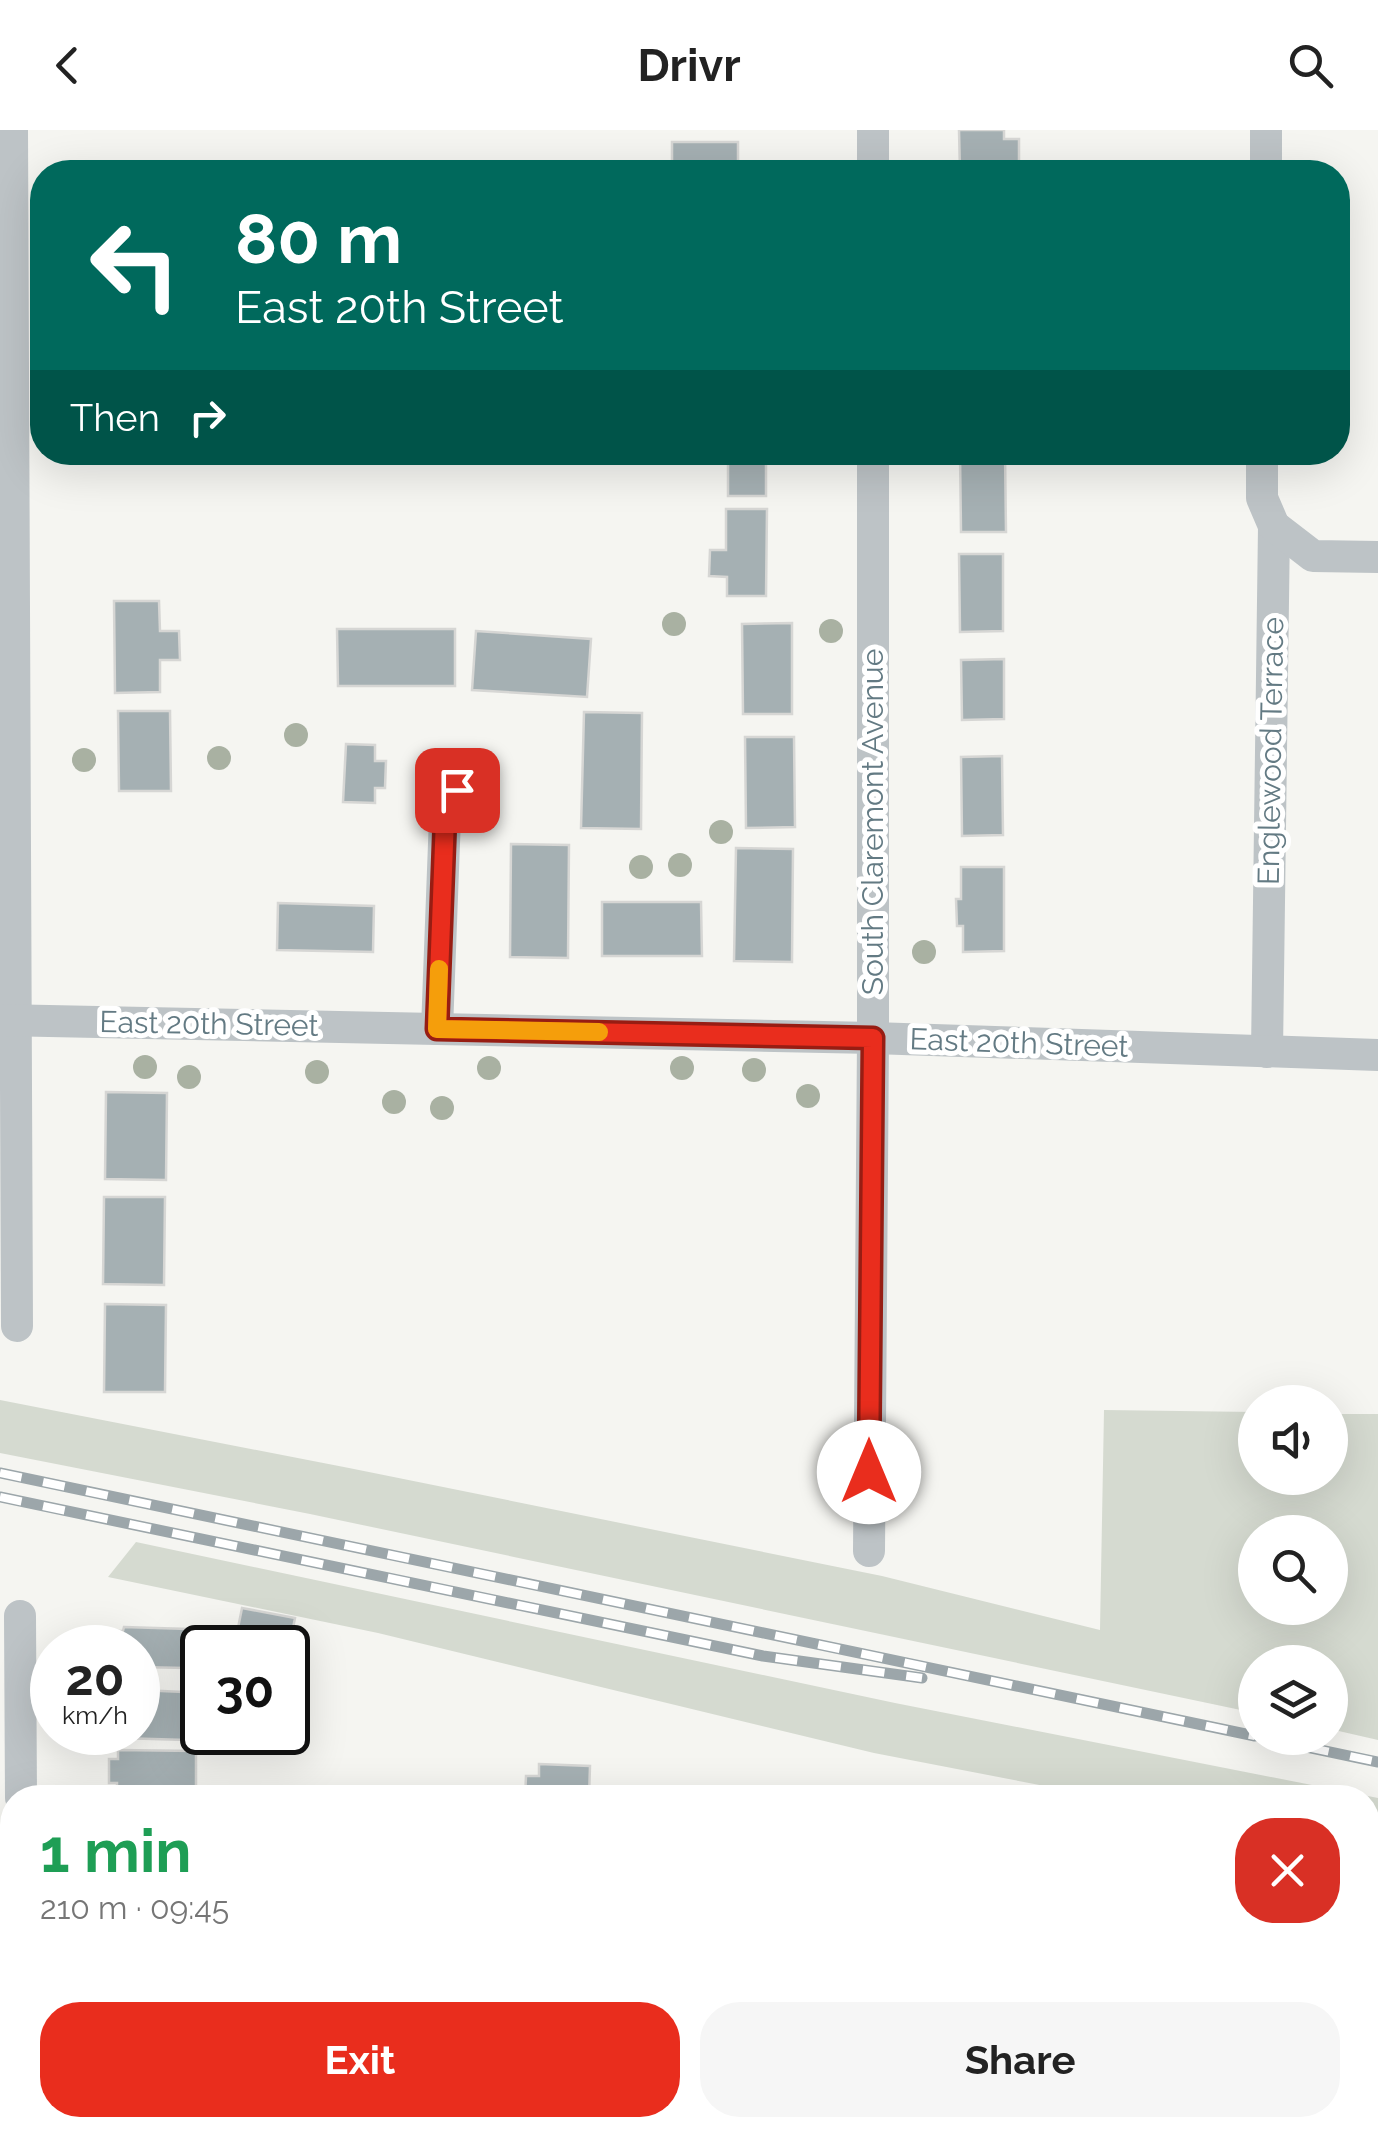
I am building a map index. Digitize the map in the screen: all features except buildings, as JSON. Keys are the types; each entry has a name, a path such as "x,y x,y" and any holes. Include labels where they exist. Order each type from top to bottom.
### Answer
{"street":[{"path":"12,130 9,1020 17,1326"},
{"path":"873,130 873,160"},
{"path":"1266,130 1266,160"},
{"name":"South Claremont Avenue","path":"868,1551 873,465"},
{"name":"Englewood Terrace","path":"1262,465 1262,498 1274,526 1267,1052"},
{"path":"1274,526 1313,556 1378,557"},
{"path":"437,1029 445,818 457,790"},
{"name":"East 20th Street","path":"9,1020 873,1038 1378,1056"},
{"path":"20,1616 20,1785"}],"shaded area":[{"path":"0,1400 882,1576 1100,1630 1104,1410 1238,1412 1238,1495 1348,1495 1348,1414 1378,1414 1378,1740 1348,1733 1348,1645 1238,1645 1238,1709 310,1514 0,1453"},
{"path":"136,1542 895,1703 1312,1785 1040,1785 874,1753 378,1633 108,1577"}],"railway":[{"path":"0,1473 1238,1732"},
{"path":"0,1497 763,1656 922,1678"},
{"path":"1345,1755 1378,1762"}],"slow traffic":[{"path":"439,969 437,1029 599,1032"}],"route":[{"path":"457,790 445,818 437,1029 873,1038 869,1472"}]}
